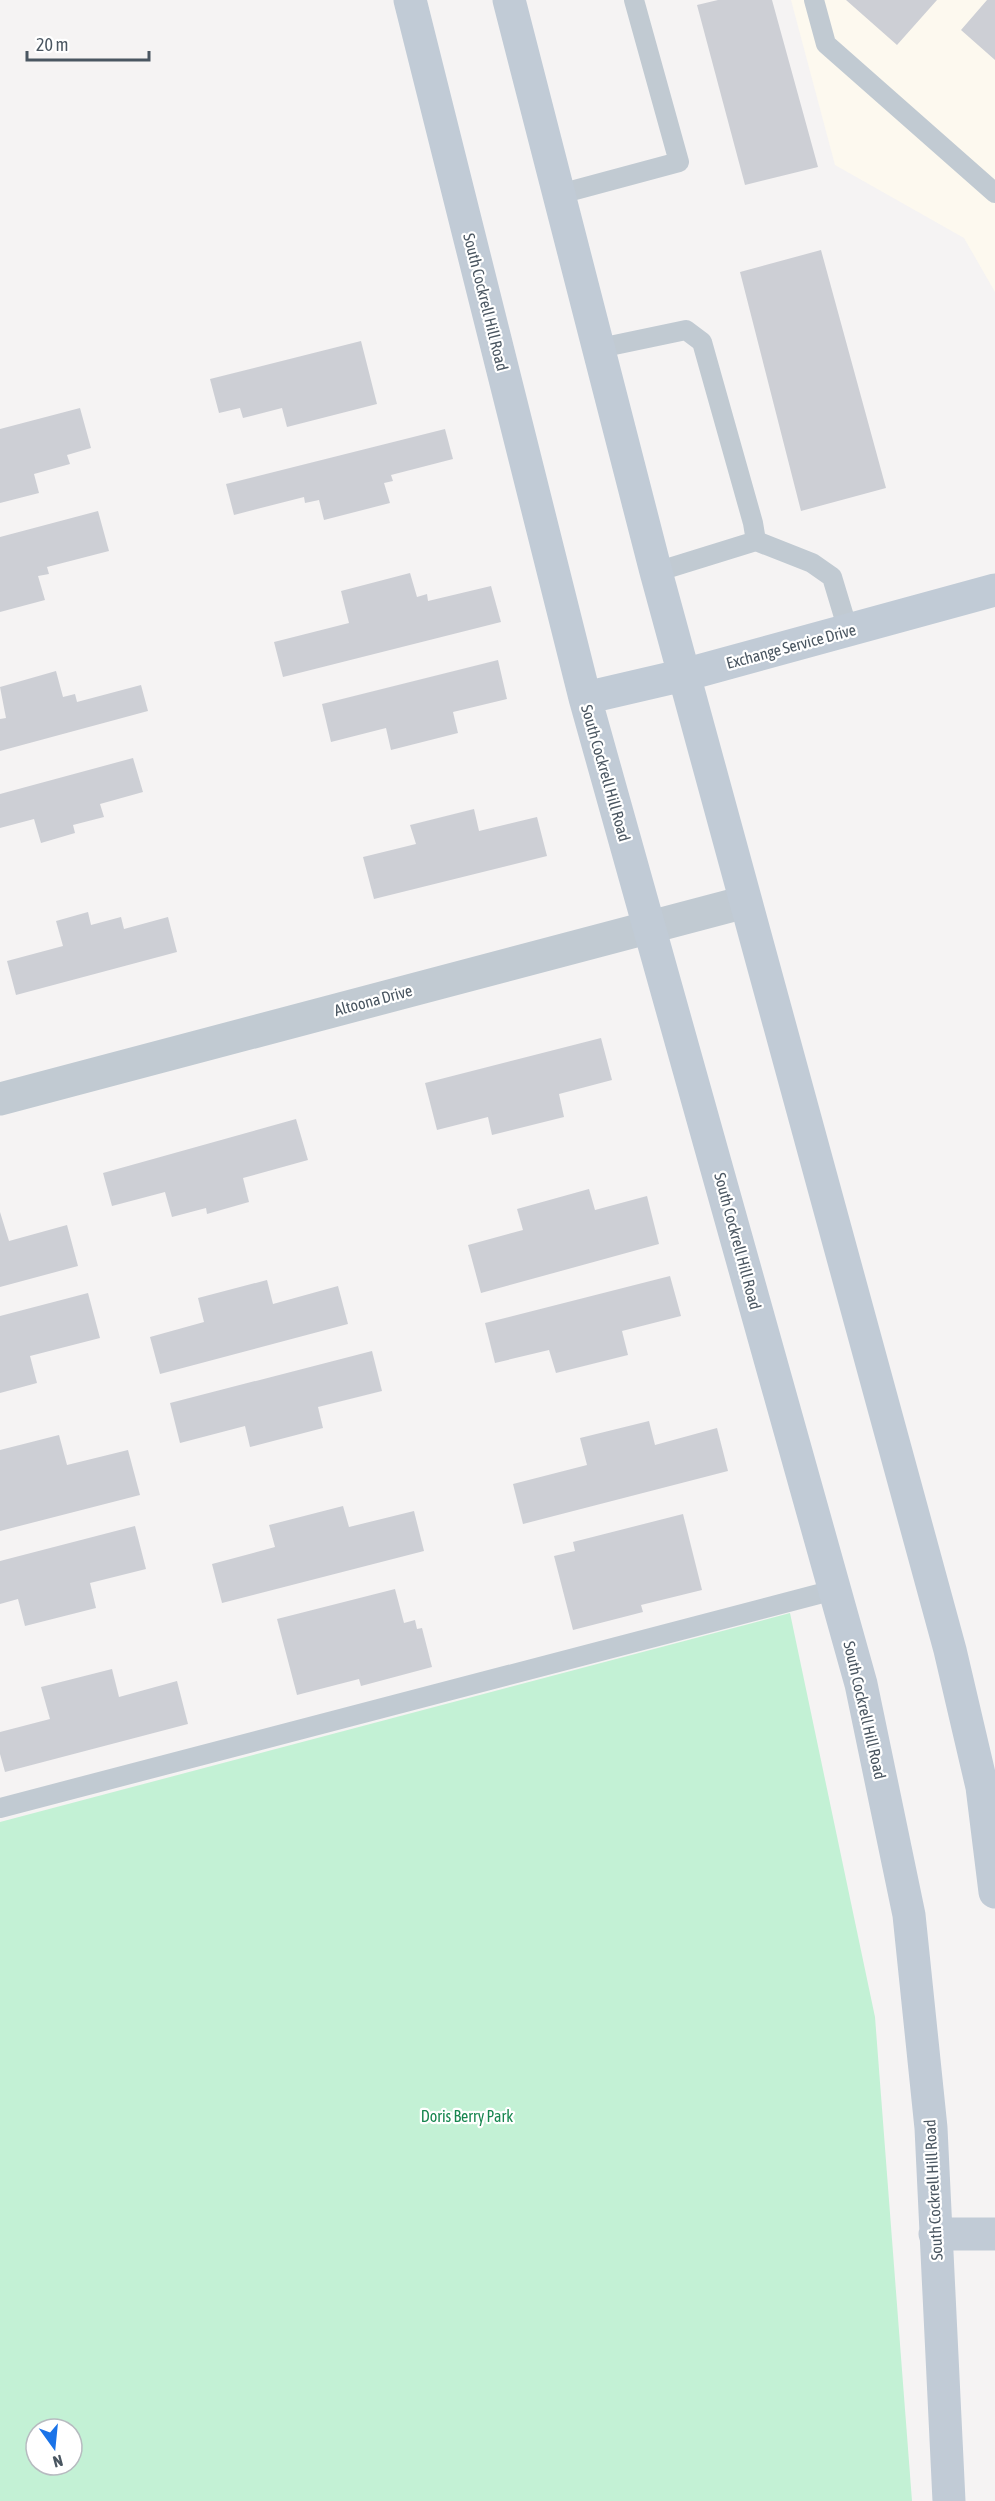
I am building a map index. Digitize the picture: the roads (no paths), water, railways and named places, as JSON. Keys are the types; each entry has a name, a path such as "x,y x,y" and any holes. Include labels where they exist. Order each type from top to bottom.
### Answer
{"main road":[{"name":"South Cockrell Hill Road","path":"410,0 585,698 861,1684 909,1915 931,2128 949,2501"},
{"path":"509,0 656,572 950,1650 982,1786 995,1892"},
{"name":"Exchange Service Drive","path":"585,698 684,675 995,590"},
{"path":"935,2234 995,2234"}],"street":[{"name":"Altoona Drive","path":"0,1099 745,902"}],"lane":[{"path":"560,194 679,162 633,0"},
{"path":"814,0 826,44 995,193"},
{"path":"600,348 686,330 702,342 756,541"},
{"path":"656,572 756,541 812,563 832,577 849,630"},
{"path":"0,1808 834,1590"}],"park label":[{"name":"Doris Berry Park","path":"467,2116"}]}
